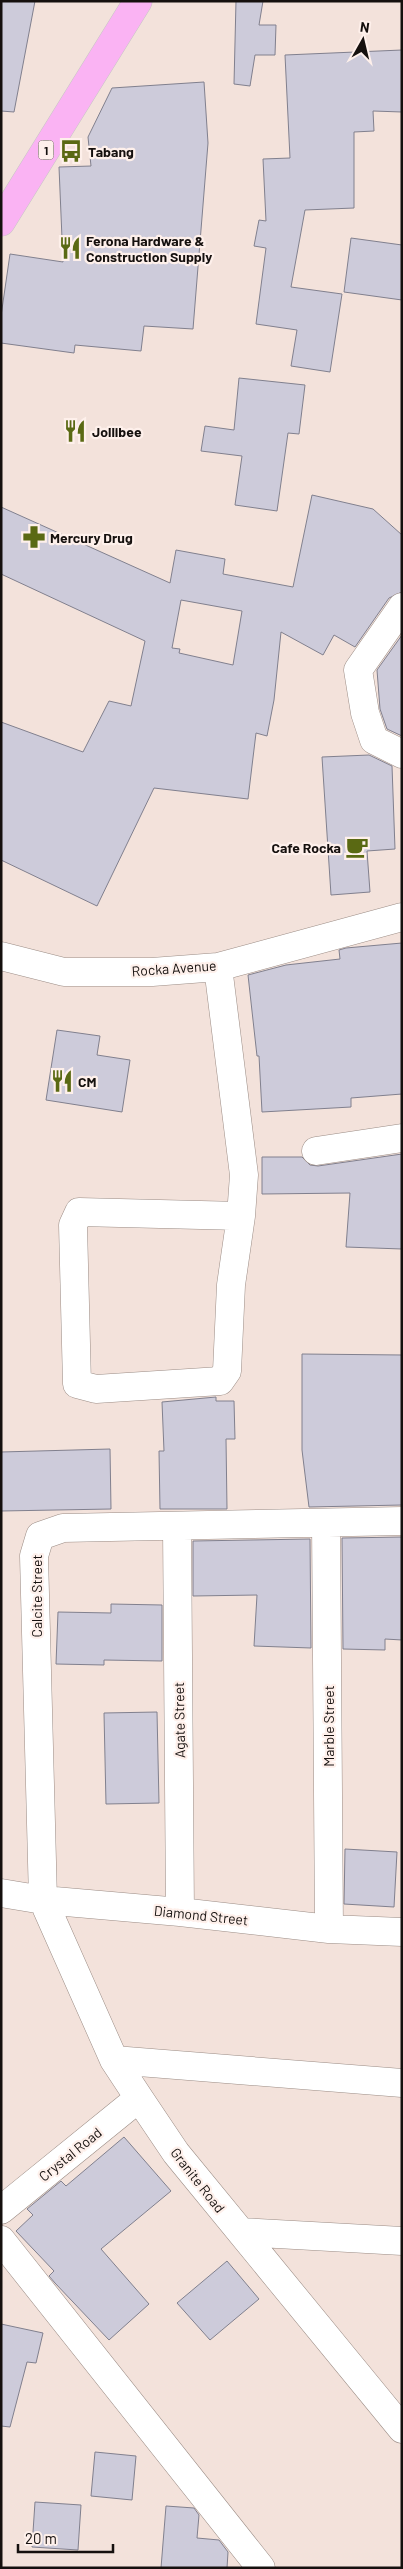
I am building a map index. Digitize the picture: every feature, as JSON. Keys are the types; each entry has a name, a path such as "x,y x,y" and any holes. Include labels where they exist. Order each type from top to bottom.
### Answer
{"highway":[{"name":"1","path":"1,222 138,1"}],"street":[{"path":"400,611 358,670 365,713 374,740 402,754"},
{"name":"Rocka Avenue","path":"1,956 64,972 152,972 218,967 402,917"},
{"path":"218,967 244,1175 241,1216 230,1285 227,1371 220,1381 96,1389 77,1384 73,1225 79,1212 241,1216"},
{"path":"316,1151 402,1138"},
{"name":"Calcite Street","path":"43,1900 34,1556 40,1536 63,1528 402,1521"},
{"name":"Marble Street","path":"326,1523 330,1929"},
{"name":"Agate Street","path":"177,1527 180,1912"},
{"name":"Diamond Street","path":"1,1893 43,1900 180,1912 330,1929 402,1932"},
{"name":"Granite Road","path":"43,1900 114,2060 176,2153 402,2429"},
{"path":"114,2060 402,2083"},
{"name":"Crystal Road","path":"1,2210 139,2098"},
{"path":"241,2232 402,2241"},
{"path":"1,2240 261,2568"}],"building":[{"path":"1,1 35,1 14,112 1,111"},
{"path":"236,1 263,1 259,25 276,25 275,55 255,55 250,86 234,84"},
{"path":"402,50 402,112 373,111 374,131 354,132 354,208 305,210 291,287 342,294 330,372 291,366 297,330 256,324 266,248 254,246 259,220 266,221 263,159 290,158 285,55"},
{"path":"204,82 208,143 193,329 144,326 141,351 75,345 74,353 1,343 1,316 10,254 63,262 59,167 91,166 88,137 112,88"},
{"path":"351,238 402,245 402,300 344,292"},
{"path":"239,378 305,385 299,434 288,433 277,511 235,505 242,456 201,451 205,426 234,430"},
{"path":"312,495 373,509 402,535 402,592 389,598 355,647 334,635 323,655 281,632 274,700 267,736 256,733 248,799 154,788 97,906 1,860 1,722 83,752 109,701 131,706 145,641 1,574 1,507 170,583 176,550 225,559 223,574 293,587","holes":["181,600 242,611 233,665 179,653 180,649 172,648"]},
{"path":"402,635 402,736 387,729 380,709 377,670"},
{"path":"369,755 392,766 395,849 367,851 370,892 331,895 322,757"},
{"path":"402,943 402,1094 351,1098 351,1107 262,1112 259,1056 257,1056 248,975 286,965 340,959 339,950 346,948"},
{"path":"57,1030 100,1036 97,1055 130,1060 122,1112 46,1100"},
{"path":"402,1154 402,1249 346,1247 350,1193 262,1194 262,1157 302,1157 310,1165 318,1166"},
{"path":"302,1354 402,1355 402,1505 309,1507 302,1450"},
{"path":"216,1397 216,1401 234,1401 235,1439 226,1439 227,1509 160,1509 159,1451 164,1451 162,1402"},
{"path":"110,1449 111,1509 1,1511 1,1452"},
{"path":"402,1537 402,1640 385,1639 385,1650 343,1649 342,1538"},
{"path":"310,1539 311,1648 254,1646 257,1595 193,1596 193,1541"},
{"path":"111,1604 162,1605 162,1661 104,1660 104,1665 56,1664 58,1612 111,1613"},
{"path":"157,1712 159,1803 106,1804 104,1713"},
{"path":"345,1849 397,1852 394,1907 344,1904"},
{"path":"124,2137 171,2191 101,2249 149,2304 109,2340 49,2276 54,2271 16,2231 33,2215 27,2209 61,2181 66,2186"},
{"path":"227,2261 259,2299 210,2340 177,2303"},
{"path":"1,2324 43,2333 36,2363 27,2362 10,2427 1,2426"},
{"path":"95,2452 136,2456 132,2500 91,2496"},
{"path":"35,2502 81,2505 78,2550 32,2547"},
{"path":"166,2506 194,2508 199,2515 197,2538 219,2540 228,2552 227,2568 161,2568"}],"place":[{"name":"Tabang","path":"71,151"},
{"name":"Ferona Hardware & Construction Supply","path":"70,248"},
{"name":"Jollibee","path":"75,431"},
{"name":"Mercury Drug","path":"34,537"},
{"name":"Cafe Rocka","path":"357,847"},
{"name":"CM","path":"62,1081"}]}
